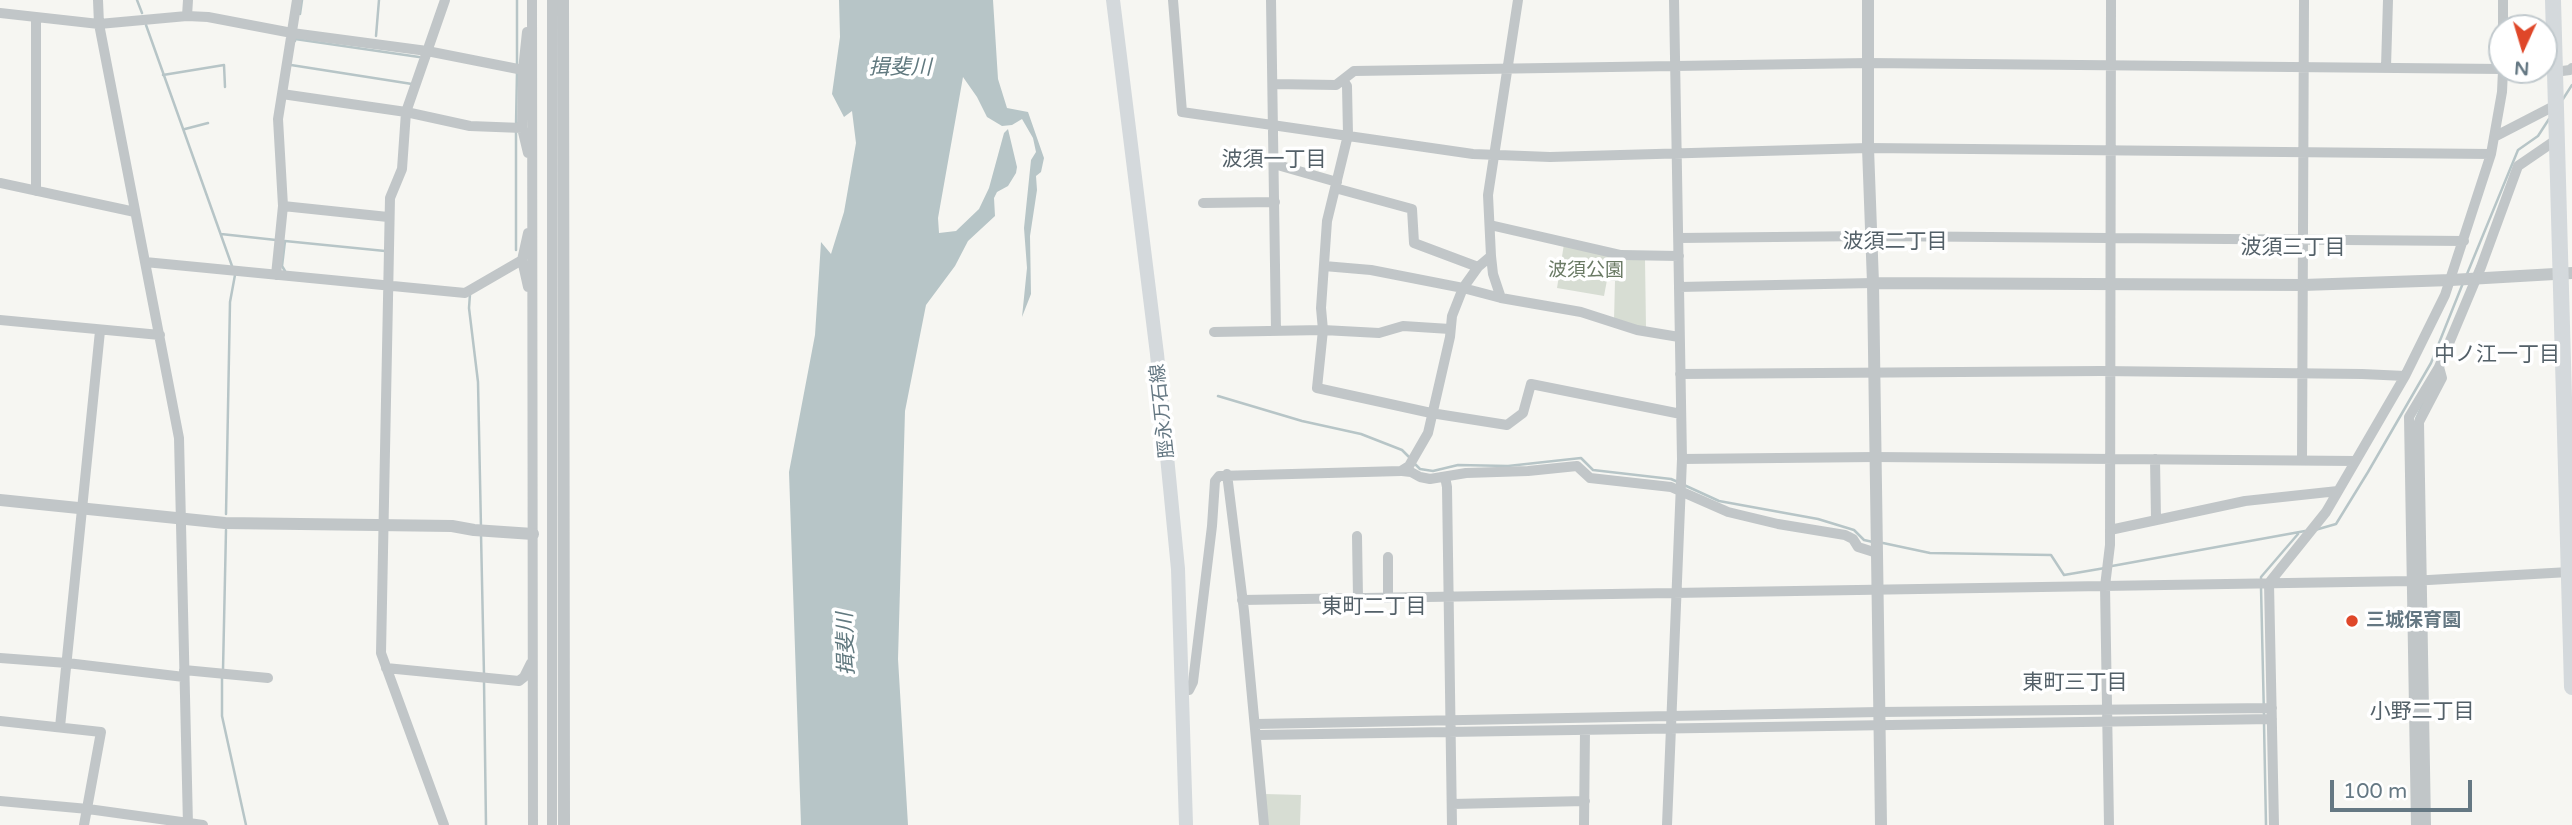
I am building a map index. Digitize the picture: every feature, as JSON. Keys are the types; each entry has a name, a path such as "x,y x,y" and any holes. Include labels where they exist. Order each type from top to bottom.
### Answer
{"main road":[{"name":"脛永万石線","path":"1113,0 1157,354 1178,569 1185,817"},
{"path":"2555,84 2556,141 2566,273 2572,687"}],"street":[{"path":"98,0 99,24 179,438 188,823"},
{"path":"187,16 188,0"},
{"path":"276,275 283,206 278,119 297,0"},
{"path":"444,825 381,653 389,286 388,217 390,198 402,169 406,112 445,0"},
{"path":"532,0 523,70 522,128 532,170"},
{"path":"532,0 533,825"},
{"path":"552,0 552,825"},
{"path":"563,0 564,825"},
{"path":"1173,0 1182,112 1494,156 1550,157 1868,148 2491,154"},
{"path":"1271,0 1276,331"},
{"path":"1501,298 1493,274 1488,195 1518,0"},
{"path":"1667,825 1682,459 1674,0"},
{"path":"1868,0 1868,148 1873,283 1881,825"},
{"path":"2109,825 2105,586 2110,561 2111,0"},
{"path":"2302,460 2304,0"},
{"path":"2386,67 2388,0"},
{"path":"0,13 99,24 187,16 208,17 292,33 427,51 523,70"},
{"path":"36,18 36,191"},
{"path":"1273,84 1336,85 1354,71 1868,63 2488,69"},
{"path":"1343,80 1348,86 1348,135 1326,221 1323,330 1317,387 1431,413 1507,425 1523,413 1531,384 1681,414"},
{"path":"2274,825 2269,583 2326,512 2405,376 2451,280 2491,154 2502,84"},
{"path":"282,94 406,112 470,126 522,128"},
{"path":"2494,137 2556,105"},
{"path":"2416,825 2419,422 2442,378 2439,367 2518,166 2556,141"},
{"path":"1274,164 1412,209 1414,243 1478,267"},
{"path":"0,183 135,212"},
{"path":"1203,203 1275,202"},
{"path":"283,206 388,217"},
{"path":"531,303 522,260 532,216"},
{"path":"1490,225 1621,255 1679,256"},
{"path":"1679,238 1871,236 2464,240"},
{"path":"1401,471 1409,466 1428,433 1450,337 1452,316 1463,288 1478,267 1491,256"},
{"path":"145,262 465,293 522,260"},
{"path":"1324,266 1371,270 1463,288 1501,298 1581,312 1637,330 1679,337"},
{"path":"1679,287 1873,283 2303,285 2566,273"},
{"path":"0,320 160,335"},
{"path":"1214,332 1323,330 1379,333 1403,326 1450,329"},
{"path":"60,727 100,331"},
{"path":"1680,374 1874,371 2405,376"},
{"path":"1682,459 1875,457 2356,461"},
{"path":"2155,459 2156,519"},
{"path":"1181,691 1189,690 1192,682 1212,526 1215,481 1219,476 1227,474 1401,471 1420,477 1445,477 1466,473 1577,466 1590,478 1671,487 1728,512 1778,524 1845,535 1853,539 1858,547 1877,554"},
{"path":"1227,474 1264,825"},
{"path":"1445,477 1452,825"},
{"path":"2110,530 2245,500 2338,491"},
{"path":"0,500 225,523 452,526 533,534"},
{"path":"1357,536 1358,598"},
{"path":"1388,557 1388,598"},
{"path":"1242,600 2417,581 2570,572"},
{"path":"2417,581 2426,825"},
{"path":"0,658 184,674 268,678"},
{"path":"386,668 519,681 524,677 529,663 533,663"},
{"path":"1450,726 1585,730 1672,729 2107,710 2272,714"},
{"path":"1256,730 1673,717 2108,722 2272,714"},
{"path":"0,721 101,732 84,825"},
{"path":"1584,825 1585,730"},
{"path":"0,801 88,809 203,825"},
{"path":"1452,804 1584,801"},
{"path":"1185,817 1193,825"}],"green space":[{"name":"波須公園","path":"1564,244 1645,259 1646,328 1614,320 1615,281 1607,280 1604,296 1557,288"},
{"path":"1265,794 1301,795 1300,825 1267,825"}],"water":[{"name":"揖斐川","path":"839,0 993,0 998,79 1007,108 1028,112 1044,158 1041,172 1036,176 1037,190 1030,236 1031,294 1022,317 1027,268 1024,228 1031,160 1036,152 1033,138 1022,119 1012,125 1002,126 987,117 963,77 938,218 939,233 956,231 979,209 989,188 1004,133 1008,129 1017,167 1008,186 997,192 994,198 995,216 968,241 955,266 926,305 905,411 898,659 908,825 801,825 789,472 815,335 821,242 831,254 844,212 856,143 852,111 844,117 832,94 840,37"}],"waterway":[{"path":"137,0 142,13"},
{"path":"300,14 302,0"},
{"path":"376,36 379,0"},
{"path":"517,0 517,65"},
{"path":"146,25 232,266"},
{"path":"295,41 419,57"},
{"path":"163,75 224,65 225,87"},
{"path":"291,65 412,84"},
{"path":"516,125 517,72"},
{"path":"2563,99 2572,85"},
{"path":"2467,274 2518,150 2538,136 2549,119"},
{"path":"185,129 208,123"},
{"path":"516,131 516,250"},
{"path":"221,234 276,240"},
{"path":"285,271 282,266 285,241 385,251"},
{"path":"226,514 230,302 235,275"},
{"path":"2315,530 2336,524 2368,472 2431,363 2463,283"},
{"path":"470,294 469,308 478,382 481,528"},
{"path":"1218,396 1302,421 1361,434 1402,450 1410,458"},
{"path":"2416,419 2426,397"},
{"path":"1414,463 1420,469 1433,471 1458,465 1508,466 1581,458 1593,470 1678,482"},
{"path":"1684,485 1719,501 1818,519 1854,530 1864,540 1873,542"},
{"path":"223,670 226,530"},
{"path":"2112,566 2305,531"},
{"path":"481,534 484,675"},
{"path":"2261,580 2298,534"},
{"path":"1883,543 1930,553 2051,555 2064,575 2105,568"},
{"path":"2261,587 2264,717"},
{"path":"222,678 222,716 246,825"},
{"path":"484,681 486,825"},
{"path":"2264,723 2266,825"}],"place":[{"name":"三城保育園","path":"2352,621"}],"district":[{"name":"波須一丁目","path":"1274,160"},
{"name":"波須二丁目","path":"1895,242"},
{"name":"波須三丁目","path":"2293,248"},
{"name":"中ノ江一丁目","path":"2497,355"},
{"name":"東町二丁目","path":"1374,607"},
{"name":"東町三丁目","path":"2075,683"},
{"name":"小野二丁目","path":"2422,712"}]}
